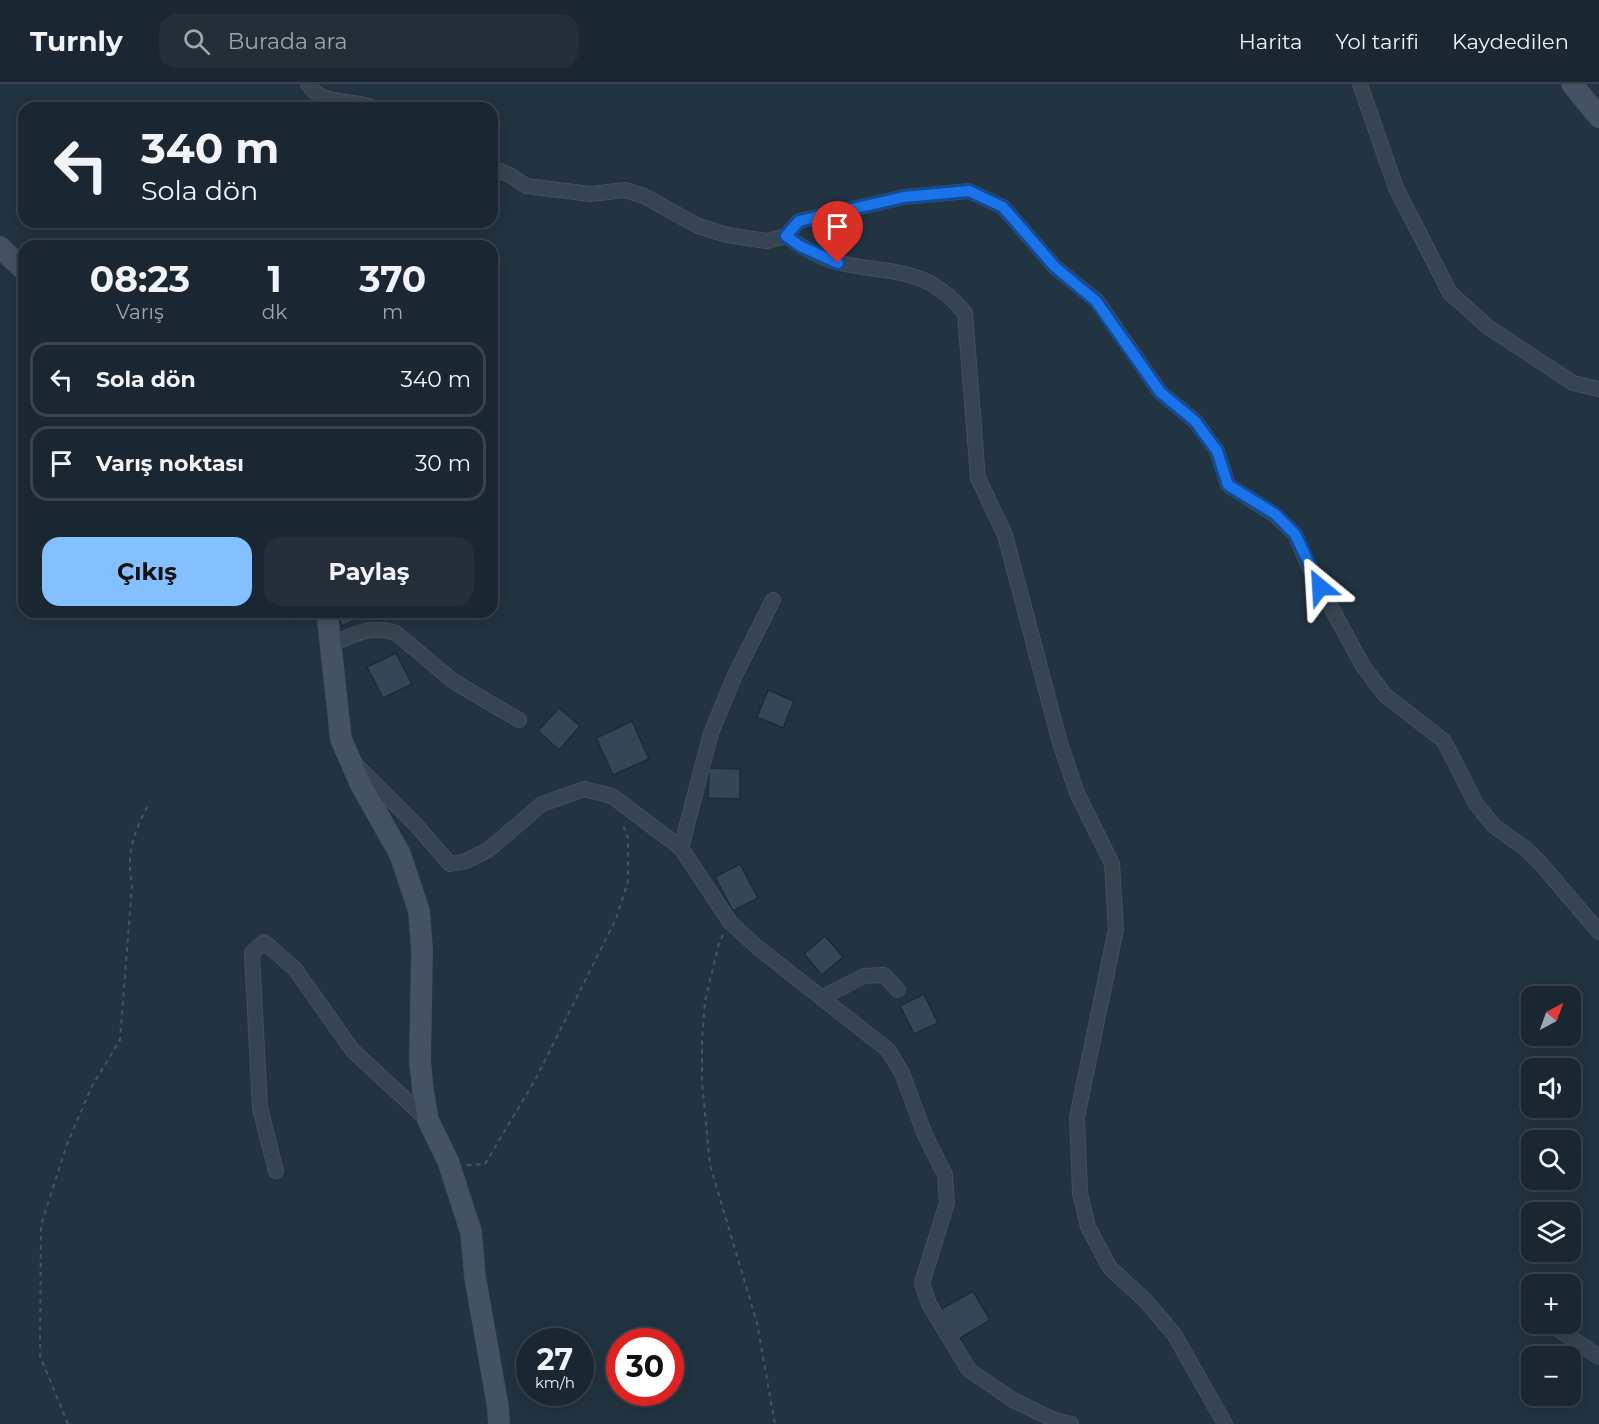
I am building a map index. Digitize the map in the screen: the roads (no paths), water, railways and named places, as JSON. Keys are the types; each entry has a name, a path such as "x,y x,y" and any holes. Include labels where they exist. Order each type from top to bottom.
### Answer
{"street":[{"path":"308,84 324,99 359,102"},
{"path":"1360,84 1396,188 1450,293 1488,327 1573,383 1599,389"},
{"path":"1572,84 1599,117"},
{"path":"498,170 526,186 591,194 625,190 644,196 698,226 727,235 767,241 786,236 799,221 904,197 969,191 1003,207 1055,267 1096,301 1160,392 1195,421 1217,451 1228,485 1275,514 1295,534 1309,567 1363,666 1385,695 1444,741 1476,804 1494,826 1526,849 1542,865 1599,932"},
{"path":"786,236 800,246 838,263 905,272 950,295 965,313 978,478 1005,535 1060,743 1077,792 1112,864 1116,929 1077,1117 1080,1193 1088,1227 1110,1268 1144,1300 1174,1334 1225,1424"},
{"path":"0,247 18,264"},
{"path":"681,848 711,733 735,675 773,600"},
{"path":"327,618 341,739 361,785 400,854 419,911 422,950 420,1061 428,1120 448,1161 471,1232 475,1277 499,1424"},
{"path":"329,646 366,630 387,630 396,633 453,681 519,720"},
{"path":"351,760 416,825 450,864 466,861 488,850 542,804 584,789 612,796 681,848 730,922 757,947 888,1050 902,1073 925,1135 945,1175 947,1203 922,1283 929,1304 969,1370 1012,1400 1052,1419 1071,1424"},
{"path":"276,1171 260,1108 252,953 264,942 295,969 353,1051 428,1120"},
{"path":"823,997 864,976 885,975 898,990"},
{"path":"1566,1334 1599,1356"}]}
